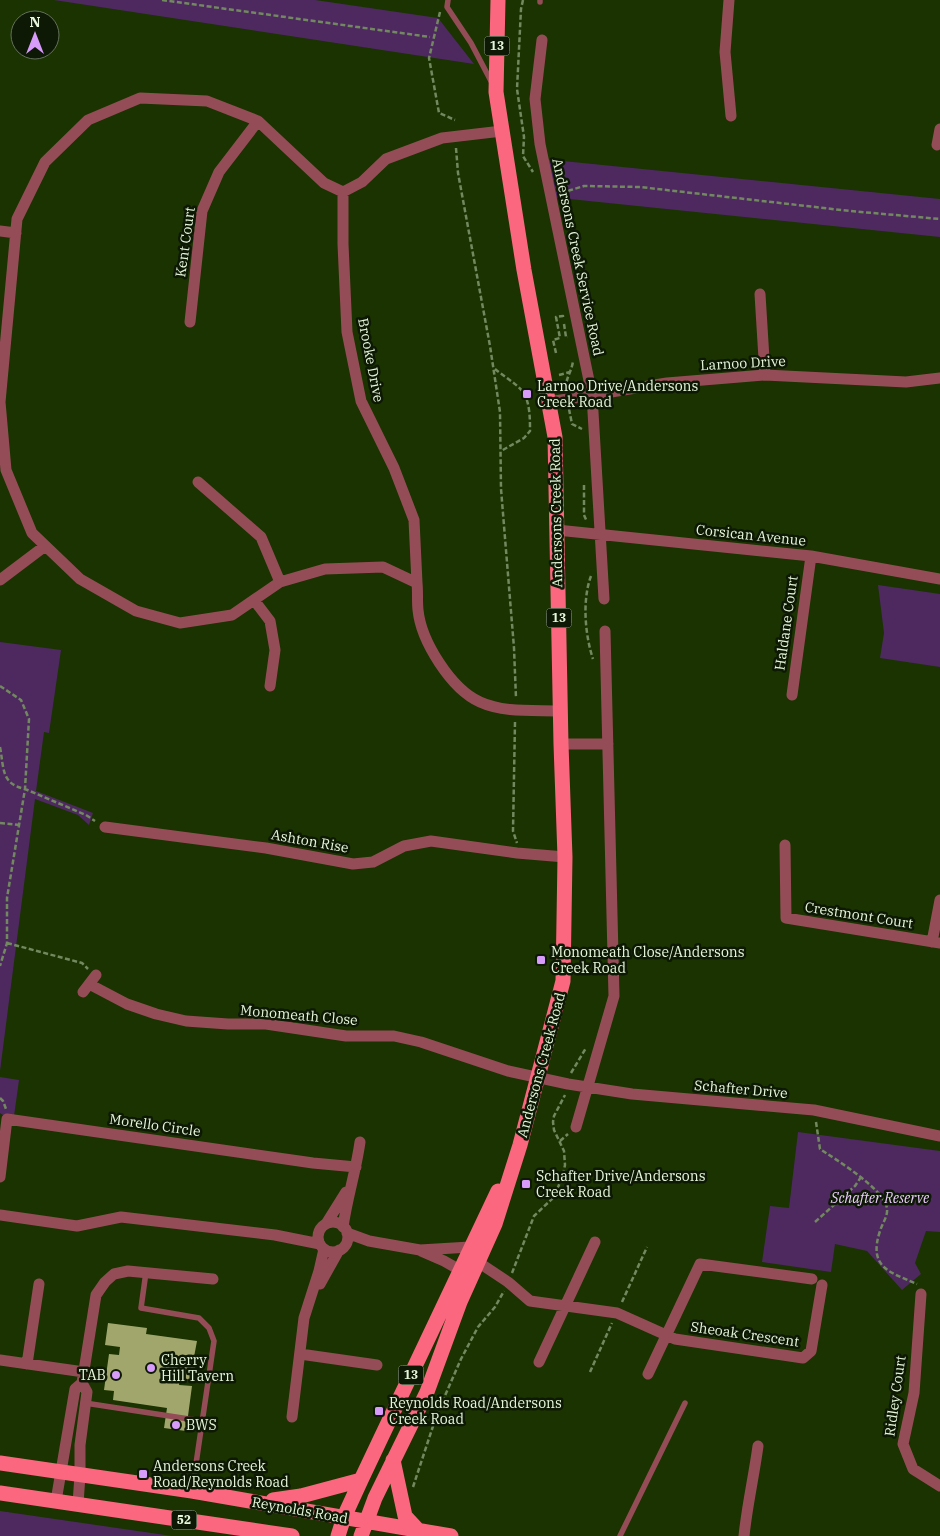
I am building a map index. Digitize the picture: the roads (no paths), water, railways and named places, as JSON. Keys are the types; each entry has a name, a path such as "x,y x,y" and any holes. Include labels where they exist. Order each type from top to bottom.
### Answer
{"main road":[{"name":"Andersons Creek Road","path":"338,1536 344,1517 361,1480 472,1261 495,1224 520,1145 563,981 565,857 560,711 555,437 524,270 496,92 498,0"},
{"name":"Andersons Creek Road","path":"364,1529 392,1460 426,1392 460,1302 472,1261"},
{"path":"392,1460 405,1516 418,1530"},
{"name":"Reynolds Road","path":"0,1463 192,1491 344,1517 364,1529 418,1530 451,1536"},
{"path":"256,1502 301,1496 361,1480"},
{"name":"Reynolds Road","path":"0,1492 56,1502 291,1536"}],"street":[{"path":"730,0 725,52 731,116"},
{"name":"Andersons Creek Service Road","path":"542,40 535,98 540,144 592,395 604,599"},
{"path":"417,583 383,567 325,569 280,582 232,615 180,623 136,611 80,579 32,533 6,470 0,402 17,219 45,162 88,120 140,98 207,101 258,121 324,183 343,192 362,182 386,159 442,138 502,130"},
{"name":"Kent Court","path":"190,322 202,211 218,172 258,121"},
{"path":"937,146 940,130"},
{"name":"Brooke Drive","path":"343,192 347,332 361,401 394,468 414,520 418,611 430,648 454,684 480,702 510,710 560,711"},
{"path":"0,231 16,233"},
{"path":"760,294 765,375"},
{"name":"Larnoo Drive","path":"549,402 667,382 765,375 906,382 940,378"},
{"path":"198,482 261,537 280,582"},
{"name":"Corsican Avenue","path":"557,530 811,556 940,579"},
{"path":"0,580 45,546"},
{"name":"Haldane Court","path":"792,695 811,556"},
{"path":"254,600 270,621 275,650 270,686"},
{"path":"576,1127 614,996 605,631"},
{"path":"561,744 608,744"},
{"name":"Ashton Rise","path":"105,828 266,848 353,864 373,862 404,846 431,841 517,853 565,857"},
{"name":"Crestmont Court","path":"785,845 786,918 936,942"},
{"path":"936,942 940,900"},
{"name":"Monomeath Close","path":"91,982 127,1004 156,1014 186,1021 266,1024 346,1036 394,1036 421,1042 492,1066 538,1078"},
{"name":"Schafter Drive","path":"538,1078 632,1094 814,1110 940,1136"},
{"name":"Morello Circle","path":"0,1177 7,1119 356,1168"},
{"path":"309,1300 320,1284 344,1238 351,1185 360,1142"},
{"path":"292,1417 304,1318 319,1271 322,1246 318,1237 351,1185"},
{"path":"0,1215 77,1226 120,1217 276,1235 322,1246 331,1252 344,1238"},
{"path":"276,1235 309,1234 335,1223 344,1238"},
{"path":"344,1238 420,1250 472,1261"},
{"path":"539,1362 595,1242"},
{"path":"420,1250 444,1261 472,1261"},
{"name":"Sheoak Crescent","path":"472,1261 508,1282 530,1300 617,1313 666,1335 675,1339 803,1358 811,1351 817,1282 700,1264 666,1335 648,1374"},
{"path":"78,1504 80,1445 87,1392 83,1378 96,1295 104,1282 114,1274 128,1271 214,1279"},
{"path":"27,1364 39,1284"},
{"name":"Ridley Court","path":"921,1294 914,1393 903,1444 913,1469 940,1486"},
{"path":"300,1354 377,1365"},
{"path":"0,1360 27,1364 83,1378"},
{"path":"56,1502 75,1389 83,1378"},
{"path":"744,1536 747,1503 758,1446"}],"lane":[{"path":"448,0 447,7 471,42 496,92"},
{"path":"146,1272 141,1308 199,1318 209,1328 214,1341 192,1491"},
{"path":"73,1401 202,1421"},
{"path":"620,1536 685,1403"}],"place":[{"name":"Larnoo Drive/Andersons Creek Road","path":"527,394"},
{"name":"Monomeath Close/Andersons Creek Road","path":"541,960"},
{"name":"Schafter Drive/Andersons Creek Road","path":"526,1184"},
{"name":"Cherry Hill Tavern","path":"151,1368"},
{"name":"TAB","path":"116,1375"},
{"name":"Reynolds Road/Andersons Creek Road","path":"379,1411"},
{"name":"BWS","path":"176,1425"},
{"name":"Andersons Creek Road/Reynolds Road","path":"143,1474"}],"park label":[{"name":"Schafter Reserve","path":"880,1198"}]}
